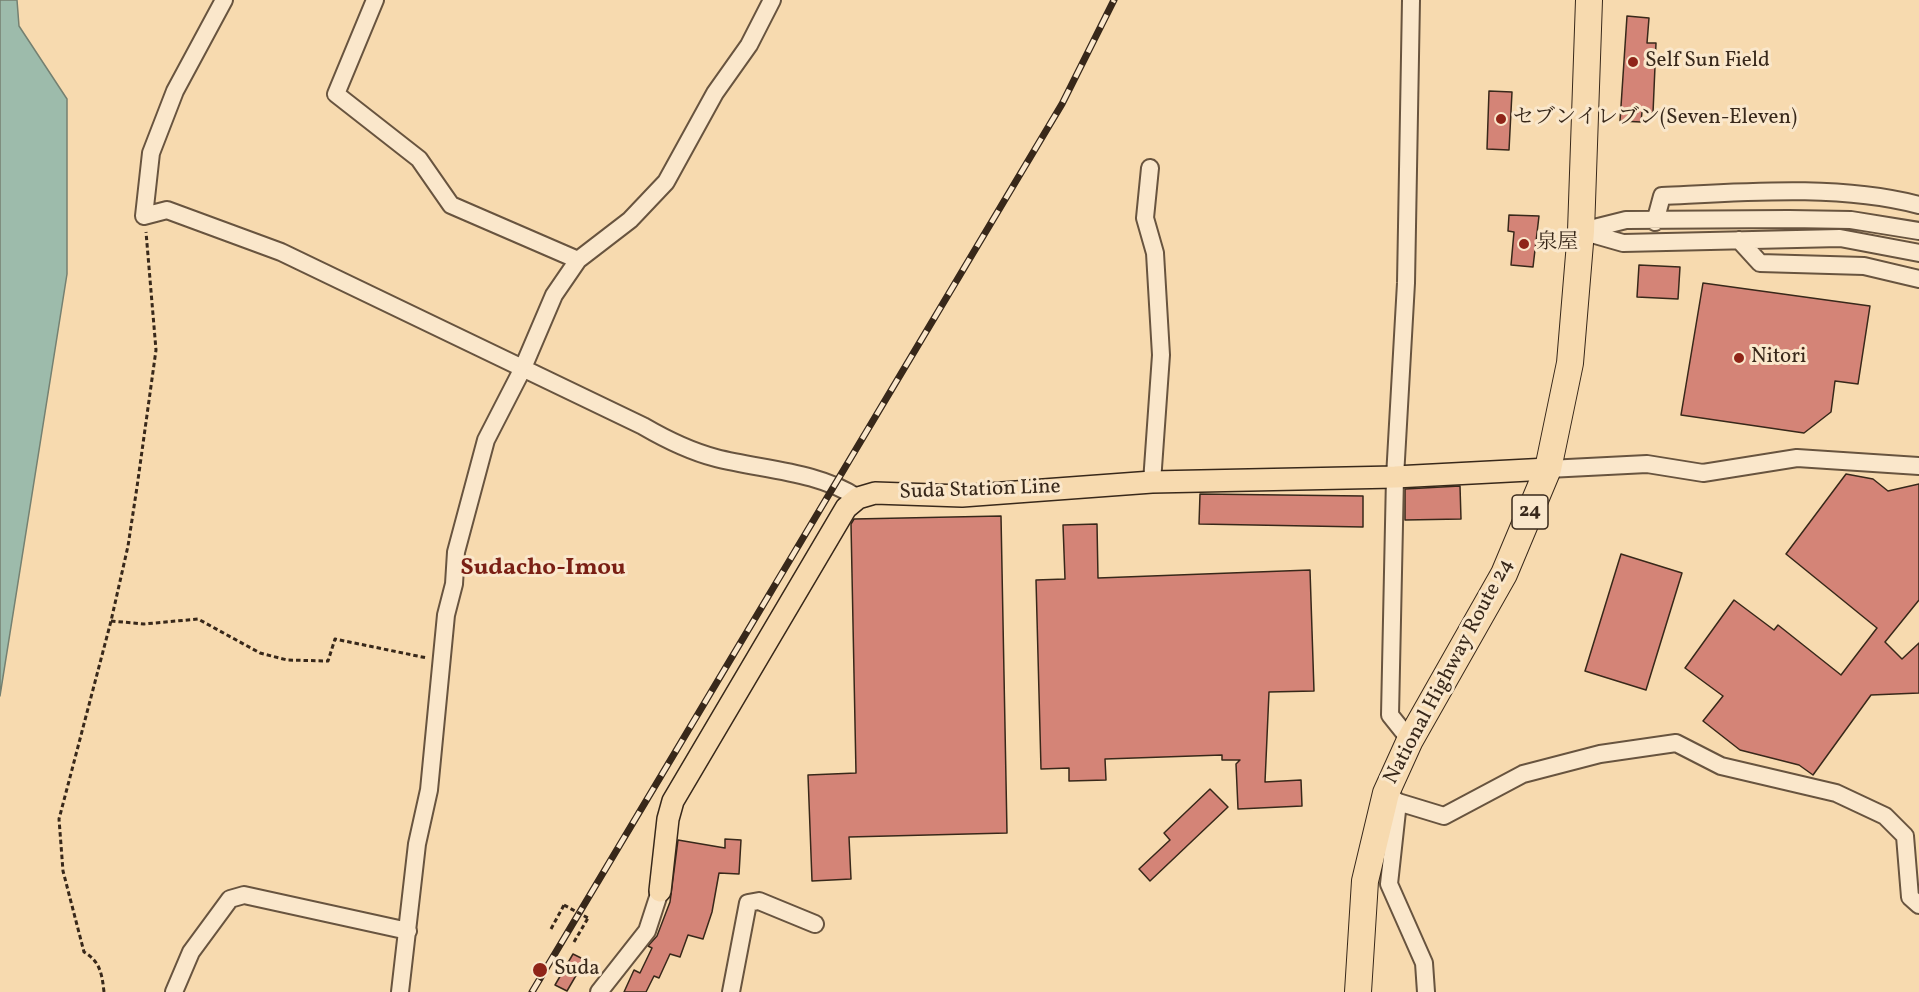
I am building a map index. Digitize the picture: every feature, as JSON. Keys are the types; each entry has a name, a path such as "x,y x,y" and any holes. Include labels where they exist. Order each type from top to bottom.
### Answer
{"highway":[{"name":"National Highway Route 24","path":"1359,992 1365,881 1410,740 1504,574 1548,469 1570,363 1581,231 1589,0"}],"main road":[{"name":"Suda Station Line","path":"858,498 875,493 962,496 1152,482 1395,477 1548,469"},
{"path":"660,891 668,819 673,801 840,517 846,508 858,498"}],"street":[{"path":"224,0 175,91 151,153 144,216 167,210 282,252 522,370 643,426 678,446 715,458 837,484 858,498"},
{"path":"375,0 336,94 418,159 451,205 578,260"},
{"path":"400,992 417,844 429,790 441,660 456,552 486,440 522,370 555,294 578,260 630,220 666,182 715,93 749,45 772,0"},
{"path":"1410,740 1390,715 1395,477 1406,284 1411,0"},
{"path":"1150,168 1145,218 1155,253 1161,355 1152,482"},
{"path":"1655,222 1662,196 1726,193 1840,193 1919,205"},
{"path":"1581,231 1626,220 1655,222 1851,220 1919,231"},
{"path":"1581,231 1623,243 1840,238 1919,253"},
{"path":"1739,240 1760,263 1864,267 1919,279"},
{"path":"1548,469 1647,464 1703,474 1797,458 1919,466"},
{"path":"1426,992 1424,963 1389,884 1392,797 1444,816 1523,774 1599,754 1676,743 1721,766 1836,793 1885,816 1905,836 1910,897 1919,905"},
{"path":"599,992 647,931 660,891"},
{"path":"174,992 191,952 230,899 244,895 408,931"},
{"path":"731,992 747,903 759,901 815,924"}],"path":[{"path":"104,992 96,959 84,952 63,871 58,819 111,621 128,546 156,350 144,216"},
{"path":"111,621 144,624 198,619 250,649 287,660 328,661 335,639 441,660"},
{"path":"551,928 564,905 588,918 574,942"}],"shaded area":[{"path":"0,0 17,0 19,26 67,99 67,274 0,696"}],"building":[{"path":"1627,16 1649,18 1647,43 1656,43 1653,113 1642,112 1641,122 1620,121"},
{"path":"1489,91 1512,92 1509,150 1487,149"},
{"path":"1509,215 1539,216 1533,267 1511,265 1514,232 1508,231"},
{"path":"1639,265 1680,267 1678,299 1637,297"},
{"path":"1703,283 1870,306 1858,384 1835,381 1831,412 1804,433 1681,415"},
{"path":"1846,474 1873,479 1888,491 1919,484 1919,600 1885,642 1902,659 1919,643 1919,693 1871,695 1813,775 1799,765 1740,750 1703,721 1723,696 1685,668 1734,600 1774,630 1778,625 1841,675 1877,628 1786,554"},
{"path":"1460,486 1461,519 1405,520 1405,489"},
{"path":"1200,494 1363,496 1363,527 1199,524"},
{"path":"1001,516 1007,833 849,837 851,879 812,881 808,775 856,773 851,524 854,519"},
{"path":"1097,524 1098,578 1310,570 1314,691 1269,692 1265,782 1301,780 1302,806 1238,809 1236,764 1240,760 1222,760 1222,755 1105,759 1106,780 1069,781 1069,768 1041,769 1036,580 1065,579 1063,525"},
{"path":"1621,554 1682,573 1646,690 1585,671"},
{"path":"1210,789 1228,807 1150,881 1139,869 1170,840 1164,833"},
{"path":"725,839 741,840 739,874 719,873 712,912 703,939 688,935 680,957 670,954 659,978 654,976 646,992 624,992 634,970 640,973 652,948 648,946 657,936 670,902 678,840 725,848"},
{"path":"573,954 585,960 567,991 555,985"}],"railway":[{"path":"532,992 1062,104 1114,0"}],"place":[{"name":"Self Sun Field","path":"1633,62"},
{"name":"セブンイレブン(Seven-Eleven)","path":"1501,119"},
{"name":"泉屋","path":"1524,244"},
{"name":"Nitori","path":"1739,358"},
{"name":"Suda","path":"540,970"}],"district":[{"name":"Sudacho-Imou","path":"543,570"}]}
